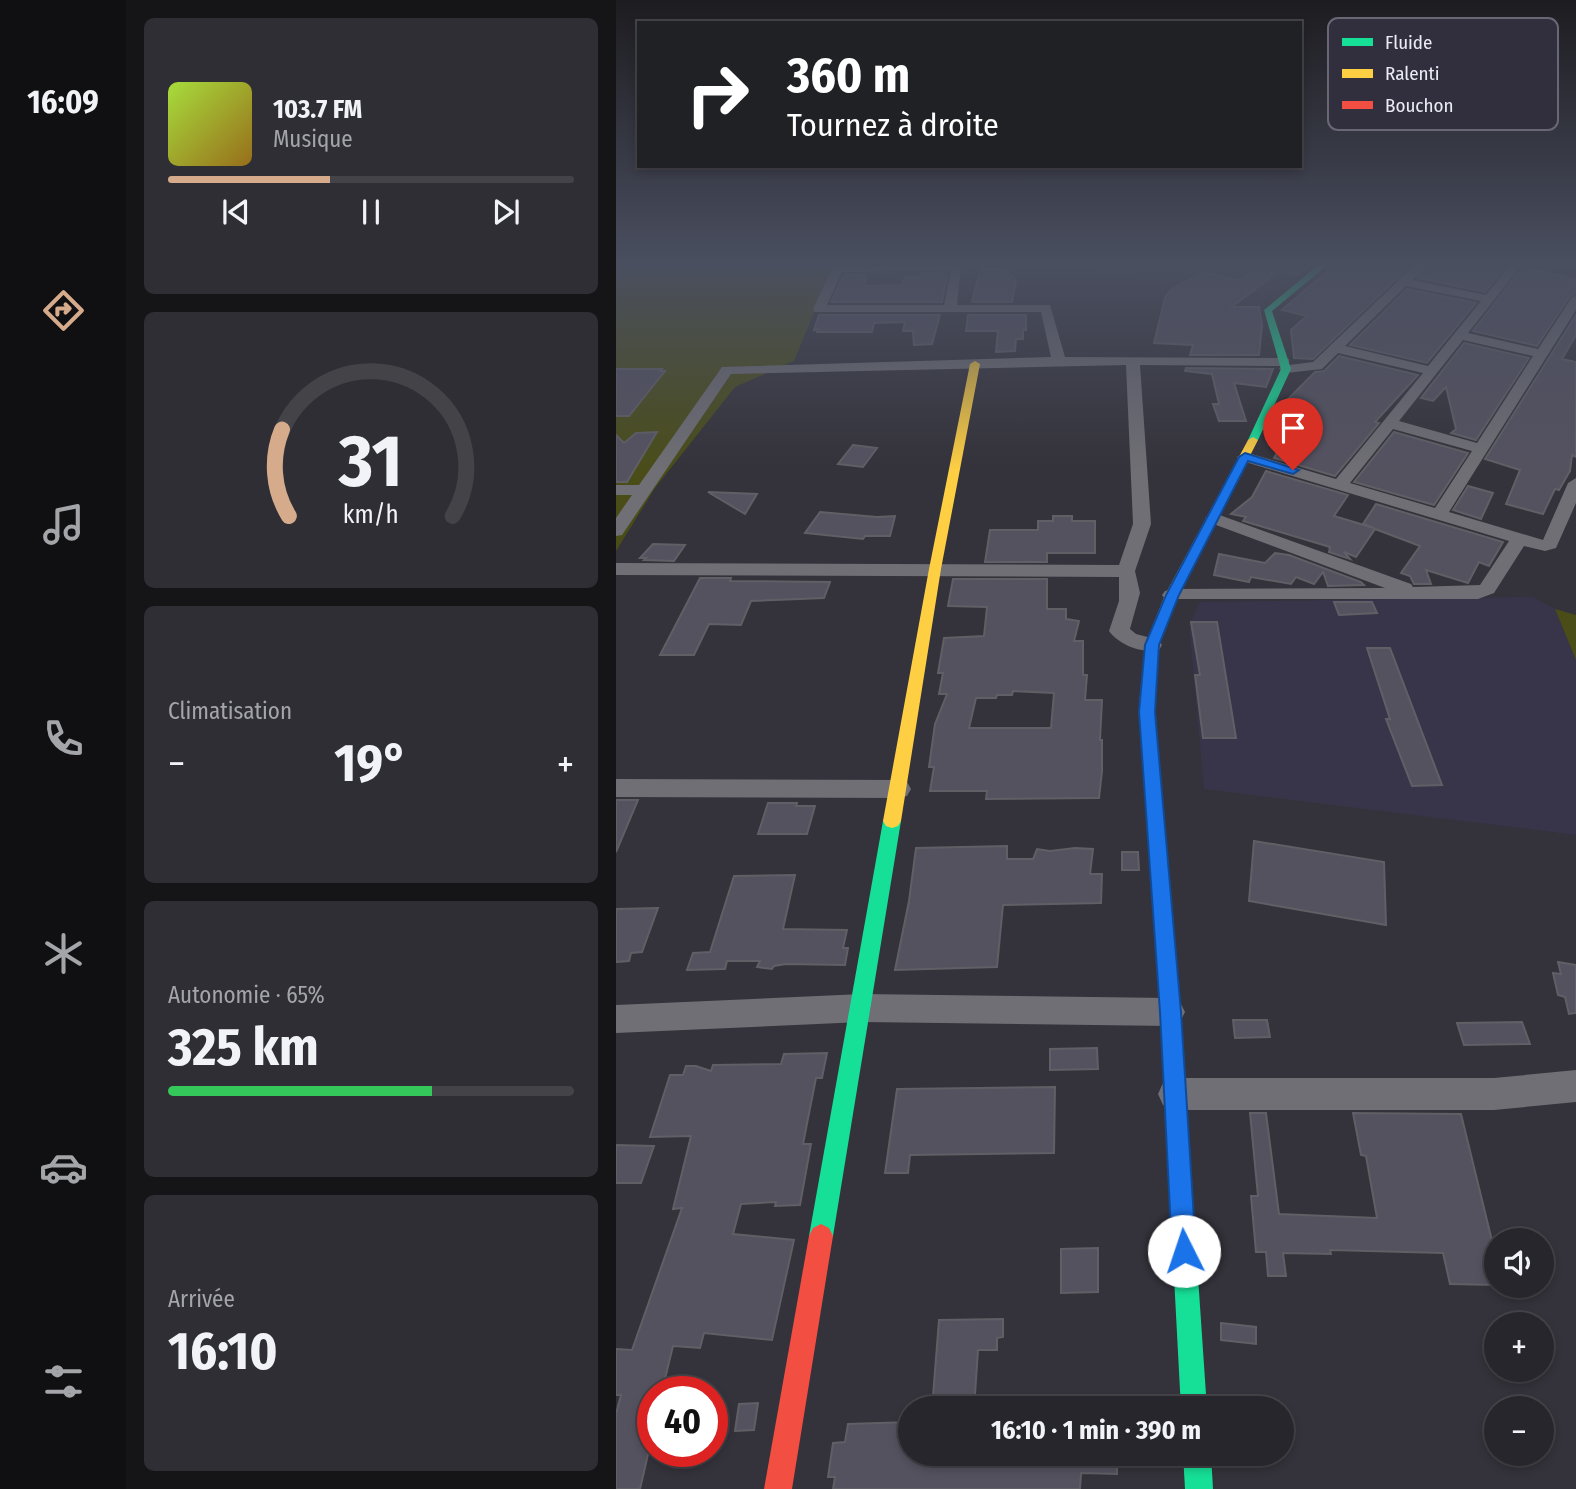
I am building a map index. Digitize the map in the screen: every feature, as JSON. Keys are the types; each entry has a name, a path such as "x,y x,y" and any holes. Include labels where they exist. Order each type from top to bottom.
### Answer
{"street":[{"path":"1052,331 1059,361"},
{"path":"1193,1396 1170,1012 1147,712 1152,645 1172,595 1245,457 1285,365 1275,331"},
{"path":"616,531 713,390 774,369 1059,361 1317,366 1353,331"},
{"path":"1341,484 1462,331"},
{"path":"1439,515 1556,331"},
{"path":"1459,335 1541,354"},
{"path":"1336,348 1430,371"},
{"path":"1133,361 1142,524 1126,571 1131,590 1119,631 1129,639 1152,645"},
{"path":"778,1489 936,569 975,364"},
{"path":"1388,424 1481,449"},
{"path":"1245,457 1537,545 1550,544 1576,483"},
{"path":"616,490 644,490"},
{"path":"1214,518 1420,594"},
{"path":"1172,595 1478,593 1487,589 1519,540"},
{"path":"616,569 1126,571"},
{"path":"616,788 899,789"},
{"path":"616,1019 862,1008 1170,1012"},
{"path":"1174,1094 1494,1094 1576,1086"},
{"path":"1198,1466 1199,1489"}],"shaded area":[{"path":"1533,597 1555,609 1576,660 1576,835 1204,789 1189,624 1200,602"}],"green space":[{"path":"616,331 806,331 794,361 735,387 655,488 616,551"},
{"path":"1555,609 1576,615 1576,660"}],"building":[{"path":"913,331 935,331 932,344 914,345"},
{"path":"998,331 1023,331 1023,339 1016,339 1015,351 996,352"},
{"path":"1157,331 1261,331 1259,355 1190,355 1193,345 1154,343"},
{"path":"1291,331 1342,331 1313,359 1294,358"},
{"path":"1364,331 1453,331 1427,363 1350,345"},
{"path":"1475,331 1547,331 1537,346"},
{"path":"1566,331 1576,331 1562,359 1576,362 1576,457 1572,455 1570,471 1559,490 1555,489 1543,514 1506,504 1520,470 1485,459"},
{"path":"1464,343 1529,358 1476,440 1451,433 1456,429 1446,387 1433,401 1421,398"},
{"path":"1339,356 1418,375 1375,422 1379,423 1335,476 1274,458 1279,449 1273,447 1282,437 1276,435 1292,420 1286,420 1298,407 1284,403 1315,372 1324,371"},
{"path":"1186,368 1273,369 1266,387 1234,383 1246,421 1219,421 1213,404 1219,404 1212,374 1185,371"},
{"path":"616,369 665,371 629,416 616,416"},
{"path":"657,432 627,482 616,482 616,435 624,443 636,433"},
{"path":"1394,432 1468,453 1434,505 1354,482"},
{"path":"853,445 877,448 863,467 838,464"},
{"path":"1266,471 1348,495 1334,516 1374,528 1363,524 1376,504 1503,542 1489,566 1479,562 1468,583 1426,570 1431,584 1414,584 1410,576 1401,573 1420,546 1375,529 1356,557 1344,552 1350,559 1329,552 1330,547 1243,521 1246,517 1231,514 1252,497"},
{"path":"1468,486 1493,493 1481,519 1453,510"},
{"path":"708,492 757,494 745,514"},
{"path":"820,512 895,516 890,536 865,536 863,539 805,533"},
{"path":"1053,516 1072,516 1072,521 1095,521 1095,553 1047,553 1047,562 985,562 990,530 1038,530 1038,521 1053,521"},
{"path":"653,544 685,545 674,561 640,558"},
{"path":"1275,553 1289,555 1364,585 1328,586 1323,572 1314,584 1296,577 1291,584 1251,577 1249,582 1214,575 1219,554 1265,563"},
{"path":"700,578 830,582 824,598 751,601 741,625 709,624 694,655 660,655"},
{"path":"953,579 1047,579 1047,609 1066,609 1066,619 1079,621 1074,641 1083,641 1083,675 1087,675 1085,700 1102,700 1102,771 1099,798 986,799 987,791 930,791 934,767 929,767 935,724 947,694 939,694 943,673 938,673 944,638 984,636 987,607 948,606","holes":["1013,691 1054,693 1051,728 969,728 976,698 1012,695"]},
{"path":"1334,602 1372,602 1377,613 1339,615"},
{"path":"1191,622 1217,622 1236,738 1203,738 1195,675 1200,675"},
{"path":"1367,648 1390,648 1442,785 1412,786 1386,719 1390,719"},
{"path":"616,800 638,800 616,852"},
{"path":"768,803 815,806 807,834 758,834"},
{"path":"1254,841 1384,862 1386,925 1249,901"},
{"path":"1007,846 1007,859 1033,859 1037,849 1093,849 1090,874 1102,874 1101,903 1003,905 997,967 895,970 916,848"},
{"path":"1122,852 1138,852 1139,870 1122,870"},
{"path":"795,875 783,929 847,930 843,948 848,948 845,965 786,964 774,966 772,969 757,967 760,961 727,961 725,969 687,970 693,953 710,952 734,876"},
{"path":"658,908 642,952 631,953 629,961 616,962 616,909"},
{"path":"1558,962 1576,965 1576,1013 1569,1014 1565,997 1558,995 1553,973 1561,974"},
{"path":"1233,1020 1267,1020 1270,1037 1235,1038"},
{"path":"1522,1022 1530,1044 1464,1045 1457,1023"},
{"path":"1097,1048 1098,1069 1050,1070 1050,1049"},
{"path":"827,1053 822,1078 816,1078 803,1144 811,1144 800,1205 775,1206 776,1202 741,1204 733,1234 794,1240 772,1340 704,1333 700,1348 673,1346 666,1376 637,1376 637,1467 645,1467 640,1489 616,1489 616,1414 621,1395 616,1395 616,1349 632,1350 682,1208 673,1209 691,1136 650,1137 670,1075 683,1075 686,1066 711,1071 713,1065 781,1064 784,1054"},
{"path":"1055,1087 1054,1153 910,1155 908,1173 885,1173 897,1089"},
{"path":"1250,1113 1266,1113 1279,1214 1377,1218 1366,1156 1361,1155 1353,1113 1461,1114 1489,1228 1484,1228 1484,1285 1450,1284 1443,1253 1330,1250 1331,1254 1283,1253 1286,1276 1268,1276 1266,1252 1256,1252 1251,1196 1258,1196"},
{"path":"616,1145 654,1146 641,1183 616,1183"},
{"path":"1098,1248 1098,1292 1061,1293 1061,1249"},
{"path":"1003,1319 1003,1337 997,1338 997,1350 978,1350 975,1396 933,1396 939,1320"},
{"path":"1221,1323 1256,1327 1256,1344 1221,1340"},
{"path":"758,1403 754,1430 735,1431 739,1404"},
{"path":"898,1422 898,1466 1117,1466 1117,1474 1081,1473 1080,1489 833,1489 835,1477 828,1477 833,1443 845,1442 848,1424"}],"traffic: fast":[{"path":"1253,440 1286,369 1275,331"},
{"path":"1147,706 1170,1012 1193,1396"},
{"path":"821,1236 892,821"},
{"path":"1198,1466 1199,1489"}],"traffic: slow":[{"path":"892,821 935,569 975,364"},
{"path":"1147,706 1152,645 1172,595 1253,440"}],"traffic: jam":[{"path":"778,1489 821,1236"}],"route":[{"path":"1184,1251 1170,1012 1147,712 1152,645 1172,595 1245,457 1293,470"}]}
